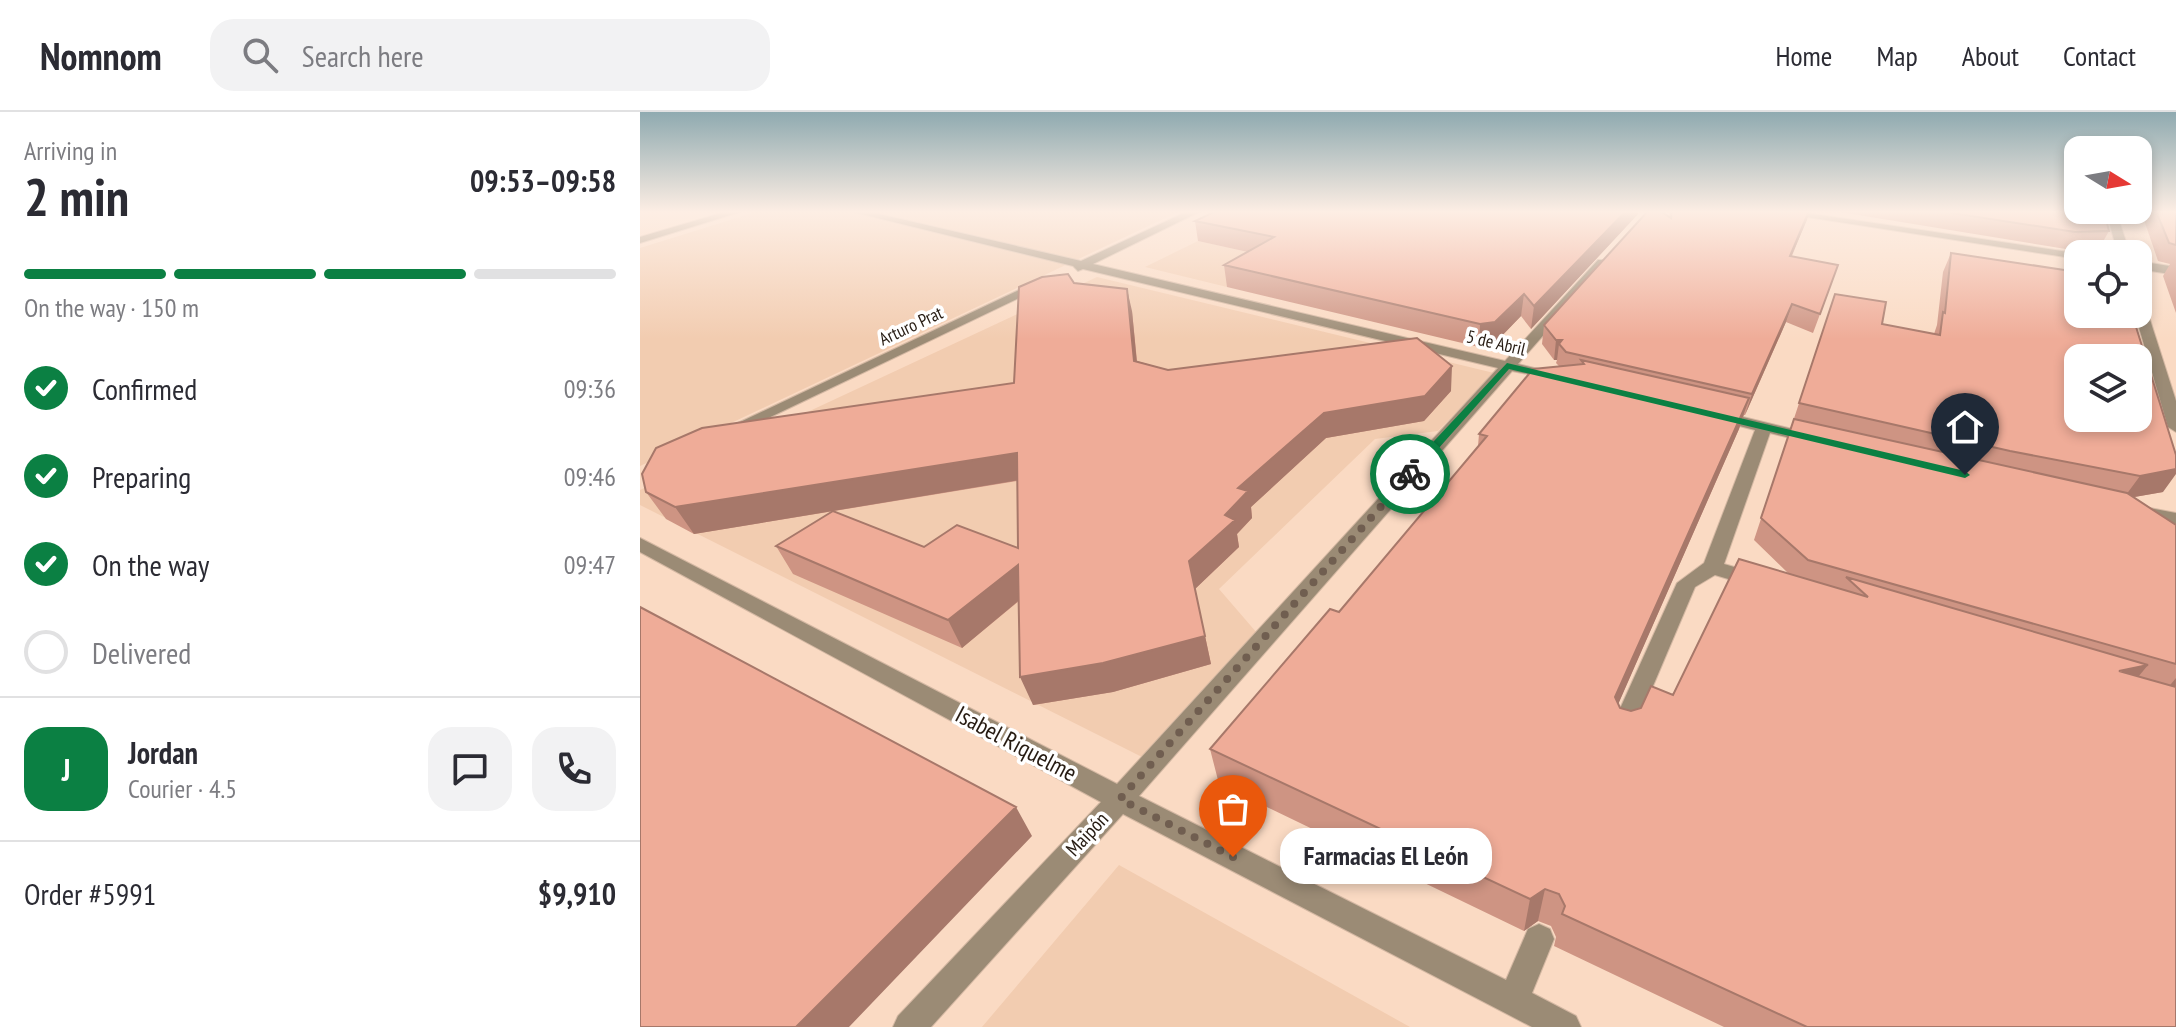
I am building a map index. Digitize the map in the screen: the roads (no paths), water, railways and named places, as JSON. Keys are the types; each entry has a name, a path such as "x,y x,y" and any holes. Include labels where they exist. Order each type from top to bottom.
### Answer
{"street":[{"name":"5 de Abril","path":"1034,254 1579,383"},
{"name":"Arturo Prat","path":"712,439 1106,254"},
{"name":"Maipón","path":"909,1027 1120,799 1608,256"},
{"path":"2152,267 2176,271"},
{"path":"2146,328 2176,427"},
{"path":"1707,414 1826,442"},
{"path":"1621,733 1687,583 1713,567 1764,427"},
{"path":"2127,509 2176,519"},
{"name":"Isabel Riquelme","path":"640,544 1120,799 1565,1027"},
{"path":"1713,567 1782,588"},
{"path":"1513,1000 1539,939"}],"place":[{"name":"Farmacias El León","path":"1233,857"}]}
